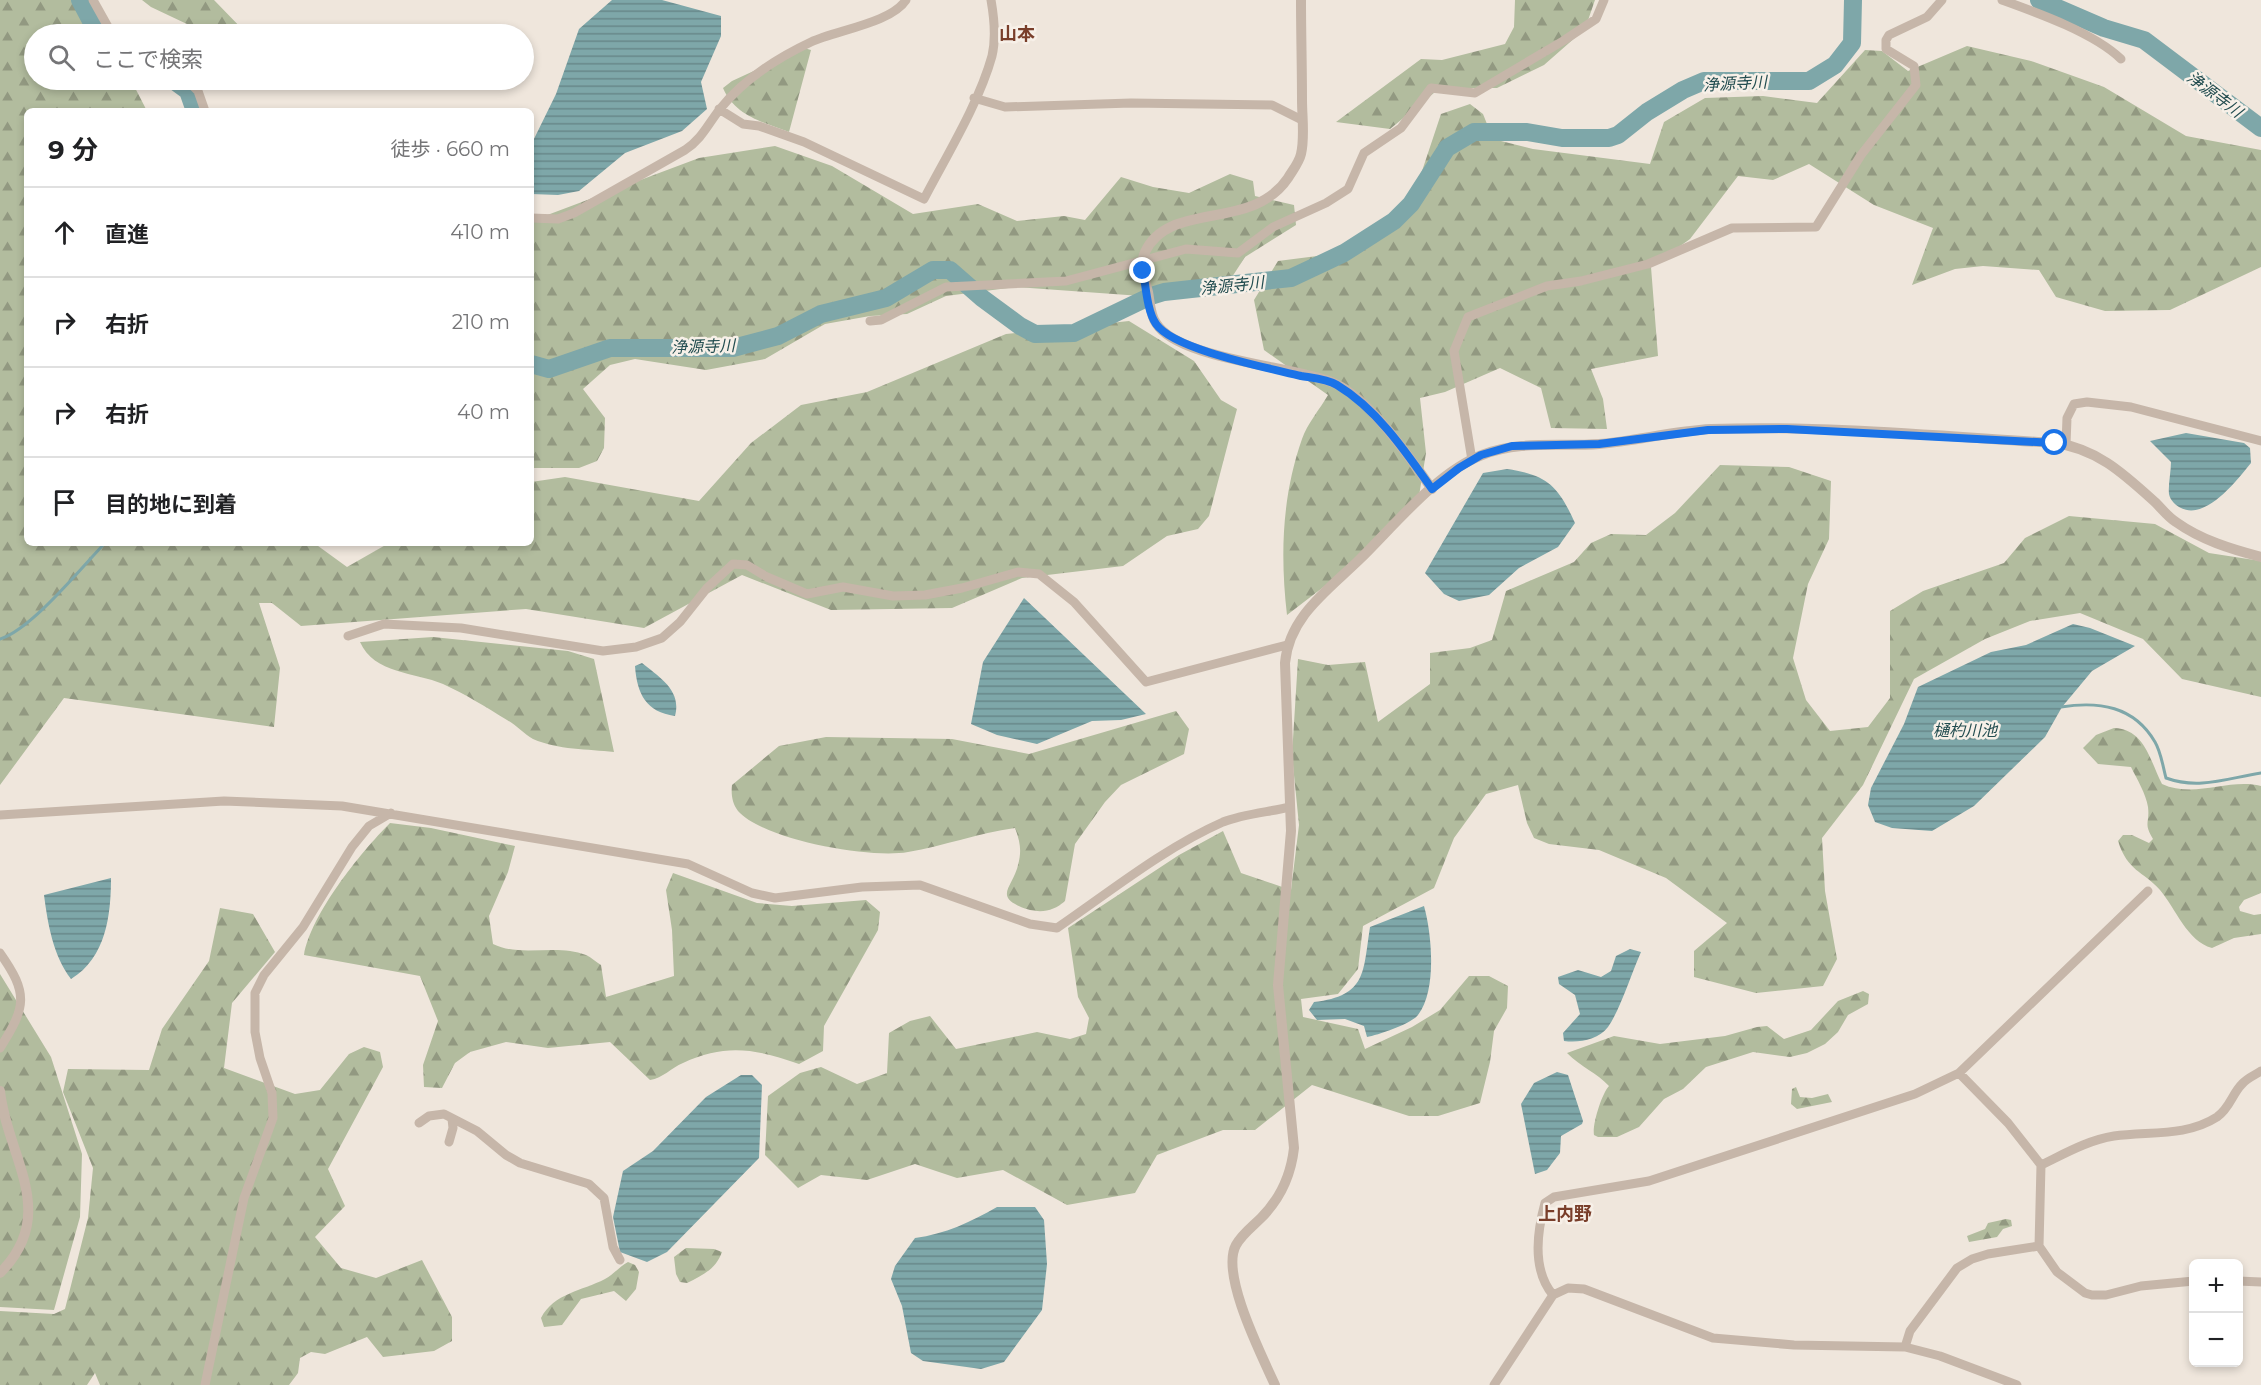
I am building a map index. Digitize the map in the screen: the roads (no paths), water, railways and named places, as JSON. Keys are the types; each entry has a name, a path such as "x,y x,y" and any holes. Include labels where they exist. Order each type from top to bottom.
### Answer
{"street":[{"path":"93,0 106,24"},
{"path":"534,218 558,219 574,213 685,150 698,141 719,109 746,79 812,42 893,13 906,0"},
{"path":"719,109 743,124 759,126 811,145 924,199 975,98 992,55 994,32 991,0"},
{"path":"1301,0 1301,156 1281,188 1250,208 1174,224 1155,237 1145,252 1143,267 1155,323 1162,331 1187,345 1334,383 1353,396 1390,432 1432,489"},
{"path":"870,321 881,320 946,287 1066,281 1143,267 1186,249 1238,253 1272,227 1326,203 1348,189 1364,153 1401,128 1431,88 1475,93 1596,19 1604,0"},
{"path":"1472,460 1454,351 1468,317 1547,286 1581,281 1648,264 1732,228 1816,227 1861,155 1916,85 1914,66 1887,49 1886,40 1890,35 1927,16 1942,0"},
{"path":"2002,0 2074,30 2112,50 2121,59"},
{"path":"197,90 204,108"},
{"path":"975,98 1005,107 1131,103 1272,105 1302,120"},
{"path":"2066,444 2067,418 2074,404 2087,402 2131,407 2261,441"},
{"path":"1275,1385 1249,1327 1233,1276 1232,1263 1237,1244 1277,1199 1291,1171 1293,1122 1278,985 1291,831 1285,663 1287,645 1293,629 1316,602 1432,489 1472,460 1512,446 1599,444 1708,430 1787,429 2066,444 2088,451 2114,465 2174,520 2193,533 2230,549 2261,557"},
{"path":"348,636 384,624 461,628 603,651 636,647 662,638 680,622 707,588 733,564 747,565 766,577 807,594 843,587 893,596 925,595 1018,572 1039,574 1074,602 1146,682 1287,645"},
{"path":"0,815 224,801 297,802 391,813 688,864 752,893 775,898 862,887 920,885 1030,924 1057,928 1166,853 1200,834 1226,821 1290,807"},
{"path":"205,1385 244,1198 273,1118 272,1093 260,1058 255,1032 255,993 264,975 303,927 352,847 369,826 391,813"},
{"path":"1553,1295 1544,1282 1539,1266 1539,1224 1545,1203 1554,1197 1649,1181 1915,1094 1959,1073 2148,891"},
{"path":"0,953 20,983 21,1000 16,1022 0,1048"},
{"path":"2041,1165 2084,1145 2114,1136 2167,1133 2195,1127 2218,1116 2230,1105 2243,1082 2261,1071"},
{"path":"1959,1073 2008,1123 2041,1165 2039,1246 2057,1272 2085,1293 2106,1294 2141,1286 2189,1281"},
{"path":"0,1091 8,1126 26,1179 29,1200 23,1236 17,1250 0,1273"},
{"path":"419,1123 435,1114 444,1114 477,1131 506,1155 520,1163 575,1179 598,1191 604,1198 613,1247 620,1260"},
{"path":"449,1142 453,1128 452,1119"},
{"path":"1905,1347 1910,1331 1957,1268 1972,1259 1988,1254 2039,1246"},
{"path":"2243,1281 2261,1282"},
{"path":"1494,1385 1553,1295 1568,1288 1584,1289 1699,1334 1726,1341 1905,1347 1940,1356 2017,1385"}],"water":[{"path":"612,0 662,0 721,16 721,36 701,82 707,109 682,131 625,153 579,191 558,195 534,194 534,139 556,94 579,29"},
{"path":"2186,433 2244,443 2250,448 2251,463 2230,488 2211,504 2201,509 2191,510 2174,503 2169,494 2171,462 2150,441"},
{"path":"1507,469 1533,475 1550,484 1563,500 1575,523 1558,547 1519,568 1489,595 1459,601 1444,594 1425,573 1483,473"},
{"path":"1024,598 1146,714 1121,720 1092,721 1037,744 997,735 971,724 983,662"},
{"name":"樋杓川池","path":"2073,624 2090,628 2135,646 2092,671 2062,707 2045,737 1974,806 1932,831 1892,828 1875,822 1868,805 1871,788 1904,724 1918,687 1991,652 2026,645"},
{"path":"642,663 662,679 672,691 676,707 675,716 657,710 645,700 638,685 635,666"},
{"path":"111,878 108,921 99,948 83,970 71,979 56,950 44,895"},
{"path":"1424,906 1431,946 1431,962 1428,992 1418,1015 1386,1032 1367,1037 1364,1026 1345,1019 1317,1020 1309,1010 1314,1002 1344,994 1359,979 1366,957 1370,927"},
{"path":"1630,949 1641,952 1608,1027 1599,1035 1588,1040 1564,1041 1563,1033 1580,1014 1575,995 1559,984 1558,977 1578,970 1601,977 1611,971 1616,956"},
{"path":"1557,1072 1568,1075 1583,1121 1582,1124 1561,1136 1560,1153 1547,1170 1535,1174 1521,1104 1534,1083"},
{"path":"741,1075 752,1075 762,1085 759,1158 667,1252 647,1262 620,1252 613,1217 623,1171 653,1151 706,1097"},
{"path":"997,1207 1035,1207 1044,1220 1047,1264 1042,1310 1004,1362 981,1369 923,1361 911,1353 902,1306 891,1279 895,1266 915,1238 958,1227"}],"waterway":[{"name":"浄源寺川","path":"80,0 93,24"},
{"name":"浄源寺川","path":"534,365 549,369 610,348 733,348 778,336 821,314 886,298 933,270 950,270 982,298 1020,326 1035,334 1074,333 1164,292 1291,278 1344,253 1394,221 1411,204 1447,148 1474,132 1527,132 1562,138 1609,138 1618,135 1647,112 1683,90 1704,81 1809,81 1835,65 1852,43 1853,0"},
{"name":"浄源寺川","path":"2039,0 2104,28 2144,40 2261,128"},
{"name":"浄源寺川","path":"2050,4 2051,0"},
{"name":"浄源寺川","path":"187,90 194,108"},
{"path":"0,639 26,624 41,611 102,546"},
{"path":"2061,707 2102,706 2137,720 2155,742 2166,778 2202,783 2261,773"}],"district":[{"name":"山本","path":"1017,34"},
{"name":"上内野","path":"1565,1214"}]}
